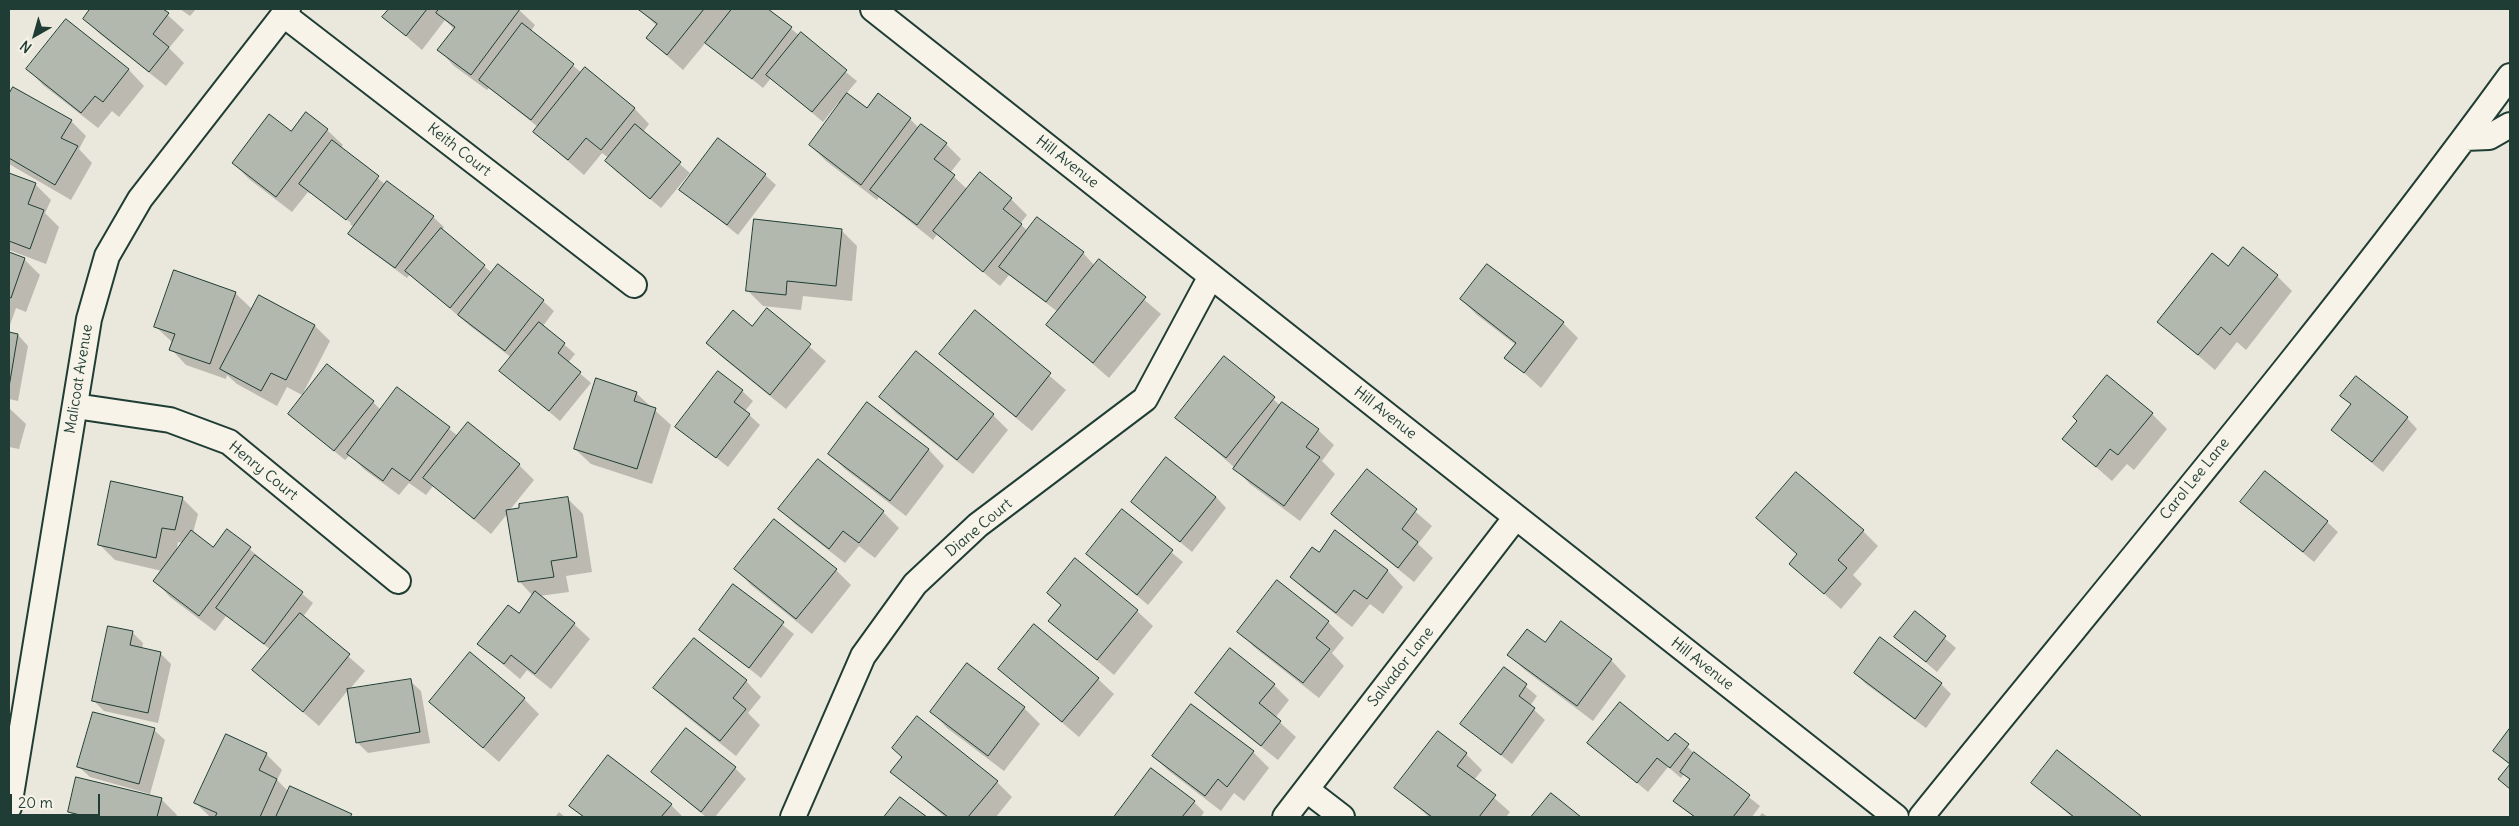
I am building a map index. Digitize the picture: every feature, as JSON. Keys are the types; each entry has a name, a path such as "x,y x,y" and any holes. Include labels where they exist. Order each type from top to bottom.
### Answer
{"street":[{"name":"Hill Avenue","path":"873,9 1896,817"},
{"name":"Keith Court","path":"286,12 634,285"},
{"name":"Malicoat Avenue","path":"9,807 89,319 107,256 140,199 286,12"},
{"name":"Carol Lee Lane","path":"1920,817 2258,401 2465,138 2510,76"},
{"path":"2465,138 2489,137 2510,125"},
{"name":"Diane Court","path":"793,817 863,656 916,584 978,525 1145,399 1211,276"},
{"name":"Henry Court","path":"75,406 170,420 229,442 398,581"},
{"name":"Salvador Lane","path":"1286,817 1516,517"},
{"path":"1307,790 1342,817"}],"building":[{"path":"90,9 163,9 169,13 153,34 169,47 149,72 83,19"},
{"path":"389,9 427,9 406,36 382,17"},
{"path":"439,9 520,9 471,75 437,50 455,27 436,13"},
{"path":"638,9 704,9 667,55 646,38 657,24"},
{"path":"732,9 768,9 792,27 752,79 705,43"},
{"path":"66,19 129,69 103,102 95,96 81,113 26,69"},
{"path":"522,23 574,64 531,120 479,80"},
{"path":"801,32 847,70 812,112 766,75"},
{"path":"585,67 635,108 601,150 586,138 568,160 533,132"},
{"path":"13,87 72,120 61,138 78,146 55,185 9,158 9,94"},
{"path":"847,93 867,108 878,93 911,118 861,185 809,145"},
{"path":"306,112 328,129 276,197 232,163 269,114 291,131"},
{"path":"635,124 681,162 650,199 605,161"},
{"path":"921,124 947,143 934,159 955,175 917,225 870,190"},
{"path":"718,138 766,174 727,225 679,190"},
{"path":"332,140 379,176 346,220 299,184"},
{"path":"980,172 1012,198 1003,209 1022,224 983,272 933,231"},
{"path":"9,173 36,183 28,204 44,210 30,249 9,241"},
{"path":"387,181 434,216 395,268 348,234"},
{"path":"1037,217 1084,252 1046,302 999,267"},
{"path":"754,219 842,229 836,286 787,281 786,295 746,291"},
{"path":"441,228 485,265 450,308 405,271"},
{"path":"2243,247 2278,275 2230,335 2221,327 2198,355 2157,322 2212,253 2228,266"},
{"path":"9,252 25,258 11,298 9,297"},
{"path":"1099,259 1146,297 1093,363 1046,325"},
{"path":"498,264 544,300 505,351 458,315"},
{"path":"1487,264 1564,322 1524,373 1504,358 1516,343 1460,299"},
{"path":"174,270 236,292 210,364 169,350 175,334 154,327"},
{"path":"259,295 315,325 286,380 271,373 261,391 220,369"},
{"path":"767,308 811,344 770,395 706,343 733,310 752,326"},
{"path":"975,310 1051,373 1016,417 939,354"},
{"path":"539,322 565,343 558,353 581,372 549,411 499,371"},
{"path":"9,332 18,334 9,387"},
{"path":"916,351 994,414 957,460 879,397"},
{"path":"1224,356 1275,397 1226,458 1175,418"},
{"path":"327,364 374,401 334,451 288,414"},
{"path":"718,371 743,390 734,402 750,414 716,458 675,427"},
{"path":"2107,375 2153,413 2118,455 2110,449 2096,467 2062,439 2077,421 2073,417"},
{"path":"2356,376 2408,417 2372,462 2331,430 2351,404 2340,396"},
{"path":"596,378 637,392 634,401 656,408 637,469 574,449"},
{"path":"397,387 450,427 410,481 392,468 383,481 347,454"},
{"path":"867,402 929,449 890,501 828,454"},
{"path":"1282,402 1319,429 1306,447 1320,457 1284,506 1233,469"},
{"path":"468,422 520,464 474,519 423,478"},
{"path":"1166,457 1216,497 1180,542 1131,502"},
{"path":"818,459 884,511 859,543 843,531 829,549 778,509"},
{"path":"1367,469 1417,509 1402,529 1418,542 1398,568 1331,514"},
{"path":"2265,471 2328,521 2303,552 2240,502"},
{"path":"1796,472 1864,530 1838,560 1847,568 1824,594 1789,564 1797,554 1756,518"},
{"path":"111,481 183,497 175,530 162,528 156,558 98,545"},
{"path":"568,497 577,557 551,561 554,577 518,582 506,510 519,508 519,504"},
{"path":"1122,509 1173,550 1137,595 1086,554"},
{"path":"774,519 837,569 796,619 734,569"},
{"path":"227,529 251,547 199,616 153,581 191,530 213,547"},
{"path":"1335,530 1388,570 1367,599 1354,590 1336,613 1290,577 1312,547 1319,552"},
{"path":"255,555 303,592 264,644 216,608"},
{"path":"1075,558 1138,610 1097,660 1048,621 1061,605 1047,593"},
{"path":"1277,580 1329,621 1316,638 1330,649 1303,683 1237,632"},
{"path":"733,584 784,622 749,668 699,630"},
{"path":"535,591 575,623 535,674 511,655 504,664 477,644 508,605 519,613"},
{"path":"1915,611 1946,636 1926,662 1894,637"},
{"path":"300,613 350,654 303,712 252,670"},
{"path":"1561,621 1612,659 1577,706 1507,655 1527,629 1545,642"},
{"path":"1034,624 1099,678 1062,722 998,669"},
{"path":"108,626 133,631 130,645 161,652 148,713 92,701"},
{"path":"1880,637 1942,683 1915,719 1854,673"},
{"path":"694,638 747,680 733,698 746,709 720,741 653,688"},
{"path":"1230,648 1275,684 1259,703 1281,721 1261,746 1195,693"},
{"path":"470,652 525,698 483,748 429,702"},
{"path":"967,663 1025,707 988,756 930,712"},
{"path":"1504,667 1527,684 1519,696 1535,708 1501,755 1460,724"},
{"path":"411,679 420,732 356,743 347,689"},
{"path":"1620,702 1668,741 1675,733 1689,744 1670,768 1657,758 1637,783 1587,743"},
{"path":"1191,704 1254,751 1227,787 1218,779 1205,796 1152,756"},
{"path":"93,712 155,728 139,784 77,767"},
{"path":"917,716 998,781 968,817 948,817 890,772 902,757 892,748"},
{"path":"686,728 736,767 701,812 651,772"},
{"path":"2510,728 2510,764 2493,751"},
{"path":"1438,731 1467,753 1457,766 1496,795 1479,817 1432,817 1394,788"},
{"path":"226,734 267,753 259,770 277,779 260,817 215,817 217,813 194,803"},
{"path":"2057,750 2141,816 2074,817 2031,783"},
{"path":"1694,752 1750,795 1733,817 1695,817 1673,801 1690,779 1680,772"},
{"path":"608,755 672,804 661,817 584,817 569,806"},
{"path":"2510,764 2510,789 2498,779"},
{"path":"1151,768 1195,801 1182,817 1114,817"},
{"path":"76,777 162,798 157,817 88,817 68,812"},
{"path":"290,786 352,814 350,817 276,817"},
{"path":"1551,793 1581,817 1531,817"},
{"path":"900,797 927,817 884,817"}]}
